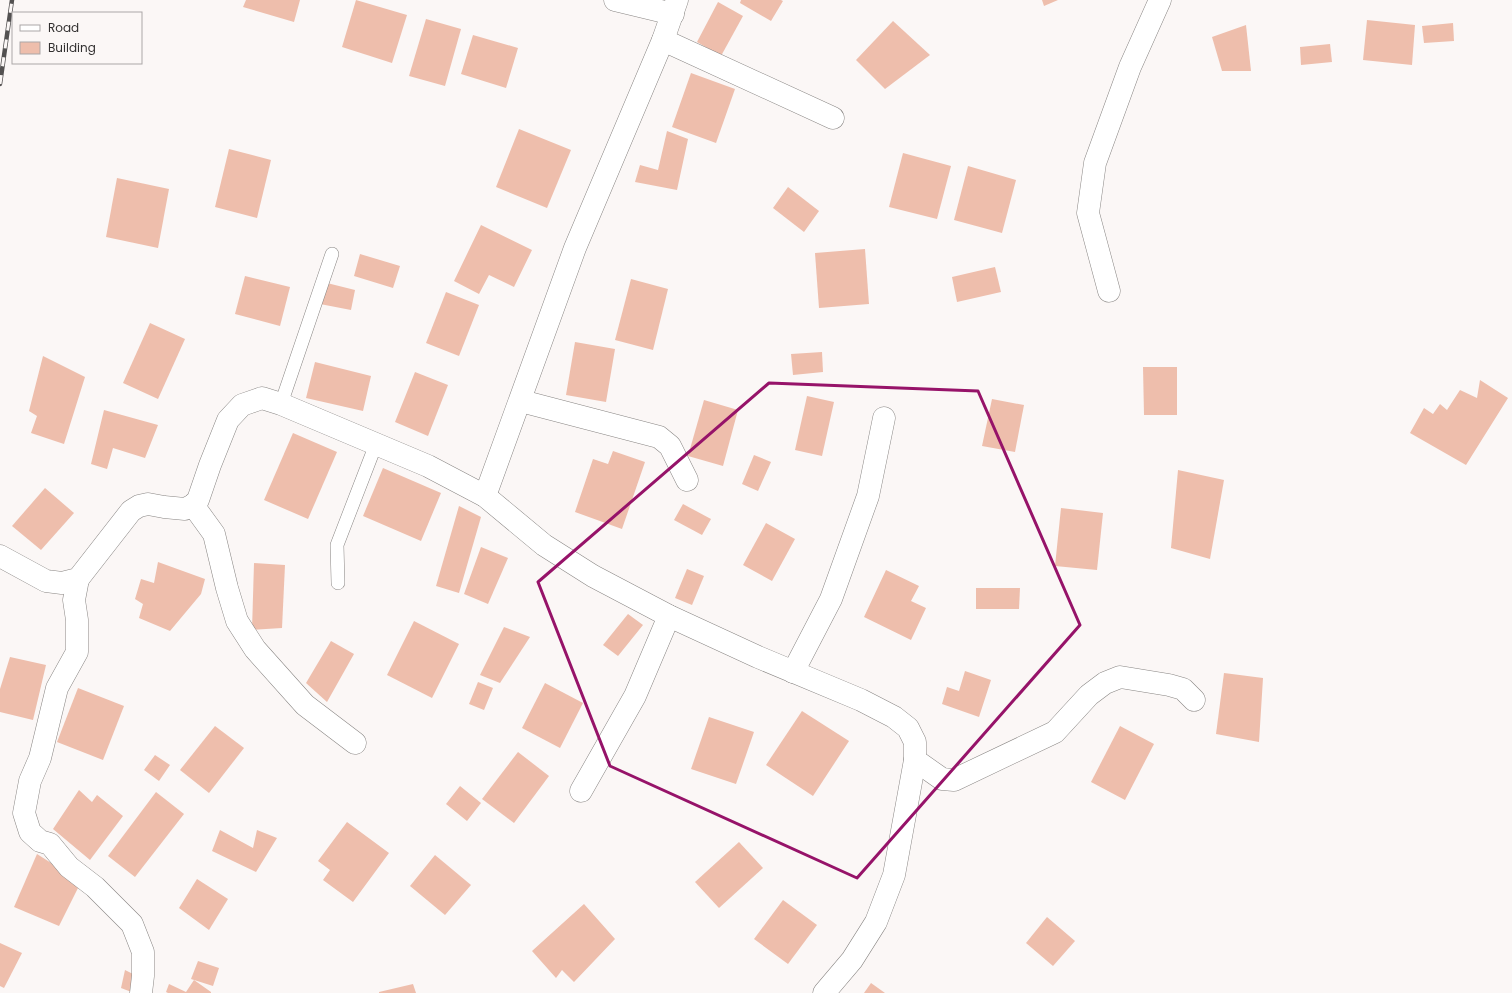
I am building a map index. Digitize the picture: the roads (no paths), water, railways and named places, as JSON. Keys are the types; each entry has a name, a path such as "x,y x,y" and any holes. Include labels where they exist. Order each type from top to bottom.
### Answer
{"street":[{"path":"486,496 575,248 663,40 675,7 615,0"},
{"path":"1109,291 1088,213 1095,163 1130,67 1160,0"},
{"path":"663,40 832,118"},
{"path":"141,993 143,952 132,924 96,887 69,867 50,844 40,841 30,832 24,813 30,781 40,758 57,688 77,652 77,620 74,600 78,579 131,512 138,506 148,504 185,509 193,505 198,500 228,420 242,405 262,398 281,404 428,466 486,496 544,545 593,576 669,616 792,672 861,700 894,717 908,728 915,742 915,760 894,875 876,922 852,960 824,993"},
{"path":"521,401 659,437 670,446 687,480"},
{"path":"792,672 831,599 868,496 884,418"},
{"path":"193,505 214,534 227,588 237,621 255,649 305,705 355,743"},
{"path":"0,556 46,581 62,582 78,579"},
{"path":"581,791 635,696 669,616"},
{"path":"915,760 942,779 954,780 1055,732 1089,695 1105,683 1120,677 1169,685 1183,689 1194,700"}],"lane":[{"path":"281,404 332,254"},
{"path":"338,583 337,545 376,444"}],"railway":[{"path":"0,84 12,0"}]}
